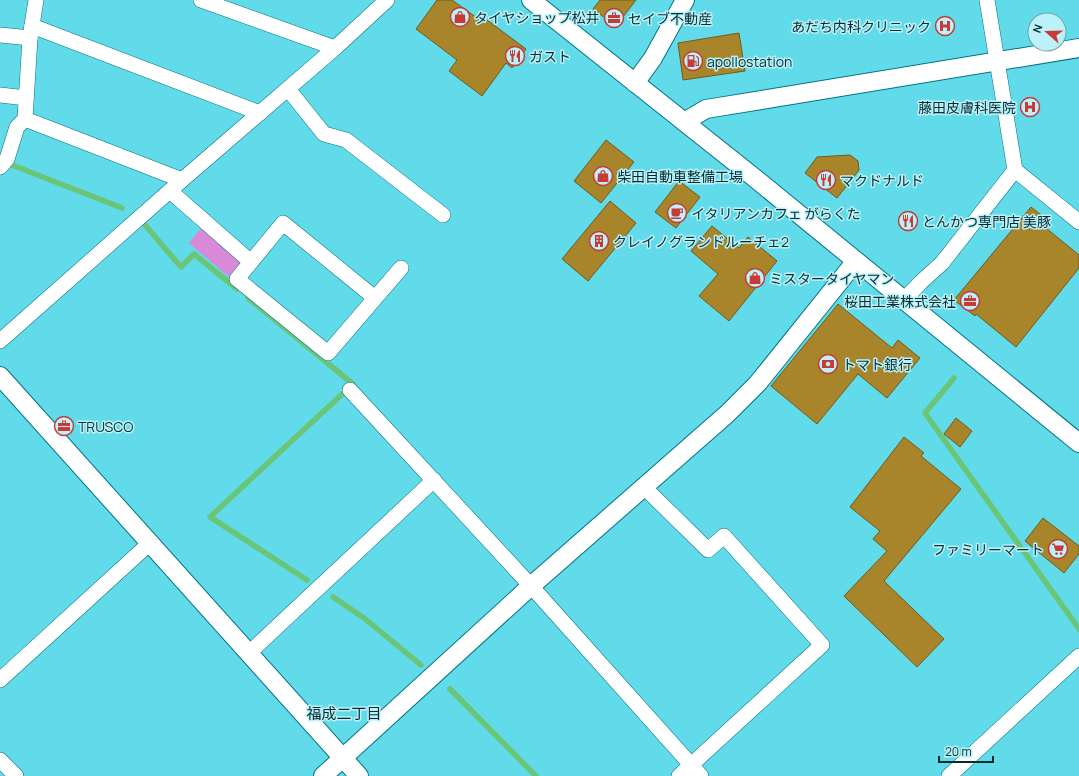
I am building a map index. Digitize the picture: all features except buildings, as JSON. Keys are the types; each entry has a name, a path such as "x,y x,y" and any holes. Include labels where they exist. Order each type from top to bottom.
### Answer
{"street":[{"path":"0,167 6,159 17,127 25,119 31,32 36,0"},
{"path":"201,0 335,48"},
{"path":"3,335 335,48 387,0"},
{"path":"531,0 856,261 1079,443"},
{"path":"635,84 653,58 685,0"},
{"path":"987,0 1015,170 1079,222"},
{"path":"0,35 31,32 260,113"},
{"path":"684,122 706,109 1079,48"},
{"path":"288,89 324,134 346,140 443,215"},
{"path":"0,95 26,98"},
{"path":"25,119 182,180"},
{"path":"904,300 942,263 1015,170"},
{"path":"170,191 251,262"},
{"path":"375,298 283,223 237,279 328,353 401,268"},
{"path":"323,776 531,586 727,414 758,383 856,261"},
{"path":"0,376 151,542 359,776"},
{"path":"350,390 531,586 696,771"},
{"path":"249,653 434,480"},
{"path":"644,486 708,550 724,536 822,645 696,771 679,776"},
{"path":"0,680 151,542"},
{"path":"949,776 1079,656"},
{"path":"0,760 16,776"}],"shaded area":[{"path":"202,227 242,262 229,277 189,243"}],"waterway":[{"path":"12,165 122,208"},
{"path":"145,225 181,267 194,254 237,289"},
{"path":"248,298 353,384 210,517 307,580"},
{"path":"954,378 925,413 1079,629"},
{"path":"333,597 364,618 421,665"},
{"path":"450,689 536,776"}],"place":[{"name":"タイヤショップ松井","path":"460,17"},
{"name":"セイブ不動産","path":"614,18"},
{"name":"あだち内科クリニック","path":"945,26"},
{"name":"ガスト","path":"515,56"},
{"name":"apollostation","path":"693,61"},
{"name":"藤田皮膚科医院","path":"1030,107"},
{"name":"柴田自動車整備工場","path":"603,176"},
{"name":"マクドナルド","path":"826,180"},
{"name":"イタリアンカフェ がらくた","path":"677,213"},
{"name":"とんかつ専門店 美豚","path":"908,221"},
{"name":"クレイノグランドルーチェ2","path":"599,241"},
{"name":"ミスタータイヤマン","path":"755,278"},
{"name":"桜田工業株式会社","path":"970,301"},
{"name":"トマト銀行","path":"828,364"},
{"name":"TRUSCO","path":"64,426"},
{"name":"ファミリーマート","path":"1058,549"}],"district":[{"name":"福成二丁目","path":"344,713"}]}
